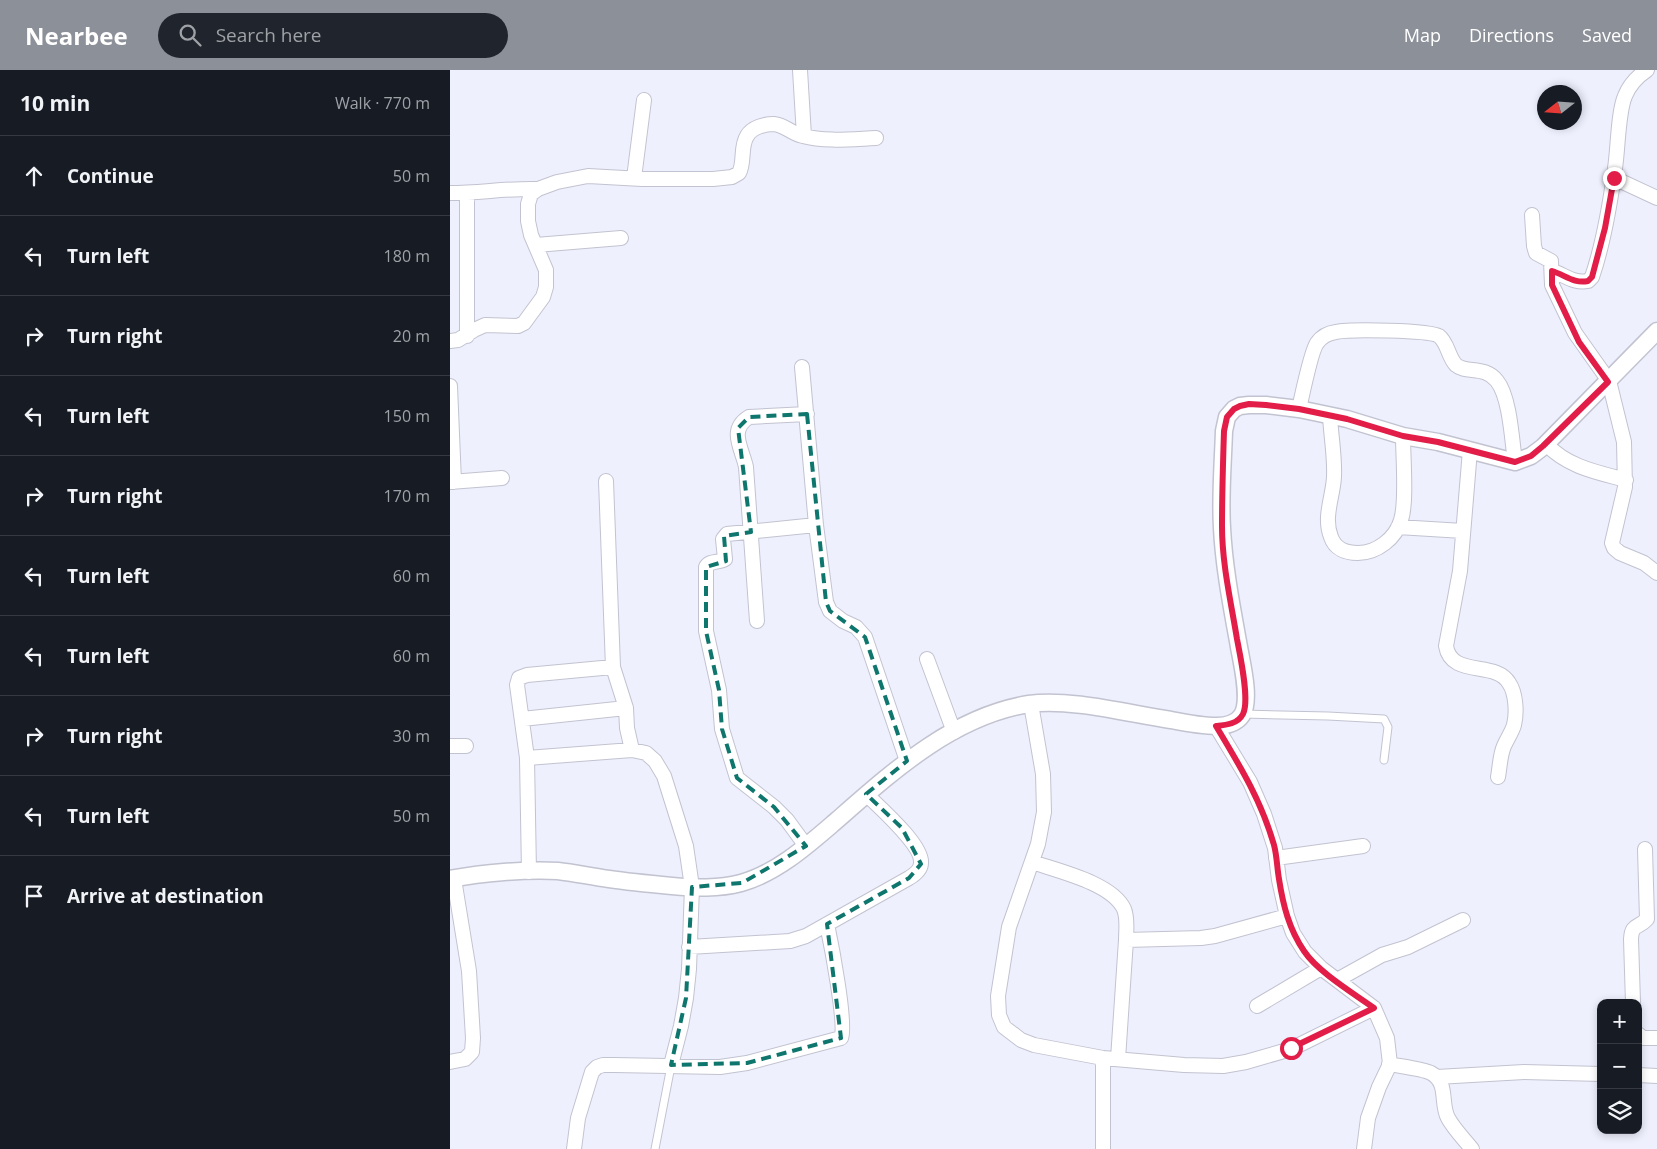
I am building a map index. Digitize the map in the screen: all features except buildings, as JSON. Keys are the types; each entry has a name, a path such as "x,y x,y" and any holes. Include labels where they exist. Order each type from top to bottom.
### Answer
{"street":[{"path":"800,70 804,136"},
{"path":"1552,271 1574,281 1588,281 1592,277 1605,228 1614,178 1623,103 1625,96 1647,70"},
{"path":"634,178 644,100"},
{"path":"450,341 458,340 474,330 486,326 518,326 524,323 544,297 546,270 528,221 528,204 531,194 538,189 558,182 588,176 713,179 732,177 739,174 742,168 746,136 751,130 762,125 774,124 784,126 804,136 822,139 876,138"},
{"path":"1614,178 1657,198"},
{"path":"450,192 480,193 503,189 538,189"},
{"path":"466,193 467,336"},
{"path":"1532,216 1536,253 1552,261 1552,285 1575,334 1608,382 1624,442 1626,480 1612,543 1614,548 1620,553 1644,564 1657,573"},
{"path":"536,245 622,238"},
{"path":"1299,409 1315,345 1323,336 1338,331 1405,330 1436,335 1440,337 1446,346 1455,364 1461,368 1479,370 1491,374 1498,381 1505,396 1515,462"},
{"path":"450,1062 465,1059 472,1052 469,971 452,879 529,872 558,872 692,887 720,887 742,883 782,863 806,846 907,761 954,732 992,714 1030,704 1050,703 1075,704 1194,724 1216,726 1232,723 1243,714 1245,702 1244,680 1227,584 1222,527 1224,431 1227,417 1234,409 1240,406 1266,405 1299,409 1515,462 1531,456 1546,444 1657,331"},
{"path":"802,367 816,525 826,602 830,611 843,621 856,627 865,637 907,761"},
{"path":"450,386 452,482 502,478"},
{"path":"757,621 746,467 739,444 738,428 742,421 749,417 807,414"},
{"path":"1330,416 1334,477 1327,517 1331,538 1336,546 1343,551 1361,553 1383,545 1390,539 1398,527 1403,510 1403,436"},
{"path":"1546,444 1556,455 1578,467 1626,480"},
{"path":"1470,450 1460,571 1446,646 1447,653 1458,663 1470,668 1496,672 1509,681 1514,693 1514,725 1504,747 1498,777"},
{"path":"606,481 613,667 626,708 627,728 632,750"},
{"path":"806,846 787,820 774,807 737,778 722,729 719,690 706,631 706,567 710,563 720,562 725,559 724,536 727,534 816,525"},
{"path":"1398,527 1464,531"},
{"path":"927,660 954,732"},
{"path":"529,872 527,758 517,686 520,678 527,675 613,667"},
{"path":"1030,704 1044,774 1044,812 1038,844 1009,926 998,996 999,1015 1004,1027 1021,1040 1103,1058 1223,1066 1246,1062 1291,1048 1374,1008"},
{"path":"522,719 626,708"},
{"path":"1216,726 1250,782 1261,806 1275,848 1279,880 1293,933 1305,952 1321,968 1374,1008 1387,1038 1389,1064 1368,1118 1364,1149"},
{"path":"450,746 466,746"},
{"path":"527,758 632,750 646,753 655,761 664,776 686,846 692,887 686,998 671,1065"},
{"path":"689,948 790,941 815,932 910,878 917,872 921,864 919,853 902,828 866,794"},
{"path":"1276,858 1364,846"},
{"path":"1633,999 1631,930 1644,923 1646,919 1651,878 1645,849"},
{"path":"1032,862 1086,881 1110,893 1119,901 1124,911 1127,922 1118,1059"},
{"path":"1126,940 1215,936 1287,916"},
{"path":"1337,980 1382,955 1408,947 1463,920"},
{"path":"574,1149 580,1110 592,1072 597,1067 614,1064 720,1066 747,1063 841,1038 843,1034 828,924"},
{"path":"1257,1006 1321,968"},
{"path":"1642,1037 1657,1038"},
{"path":"1103,1058 1103,1149"},
{"path":"1389,1064 1428,1071 1437,1077 1443,1087 1444,1104 1448,1117 1472,1149"},
{"path":"1437,1077 1524,1072 1597,1074"},
{"path":"1642,1075 1657,1076"}],"lane":[{"path":"1243,714 1384,719 1388,727 1384,760"},
{"path":"655,1149 671,1065"}],"highlighted area":[{"path":"807,414 826,602 830,611 865,637 907,761 866,794 902,828 921,864 909,878 827,924 841,1038 747,1063 671,1065 686,998 692,887 742,883 806,846 774,807 737,778 722,729 719,690 706,631 706,567 726,561 724,536 751,532 738,428 749,417"}],"route":[{"path":"1291,1048 1374,1008 1321,968 1305,952 1293,933 1279,880 1275,848 1264,814 1250,782 1216,726 1228,725 1237,721 1243,714 1245,702 1244,680 1227,584 1222,527 1224,431 1227,417 1234,409 1249,404 1299,409 1347,419 1403,436 1438,442 1515,462 1531,456 1608,382 1579,342 1560,298 1552,285 1552,271 1574,281 1588,281 1592,277 1605,228 1614,178"}]}
